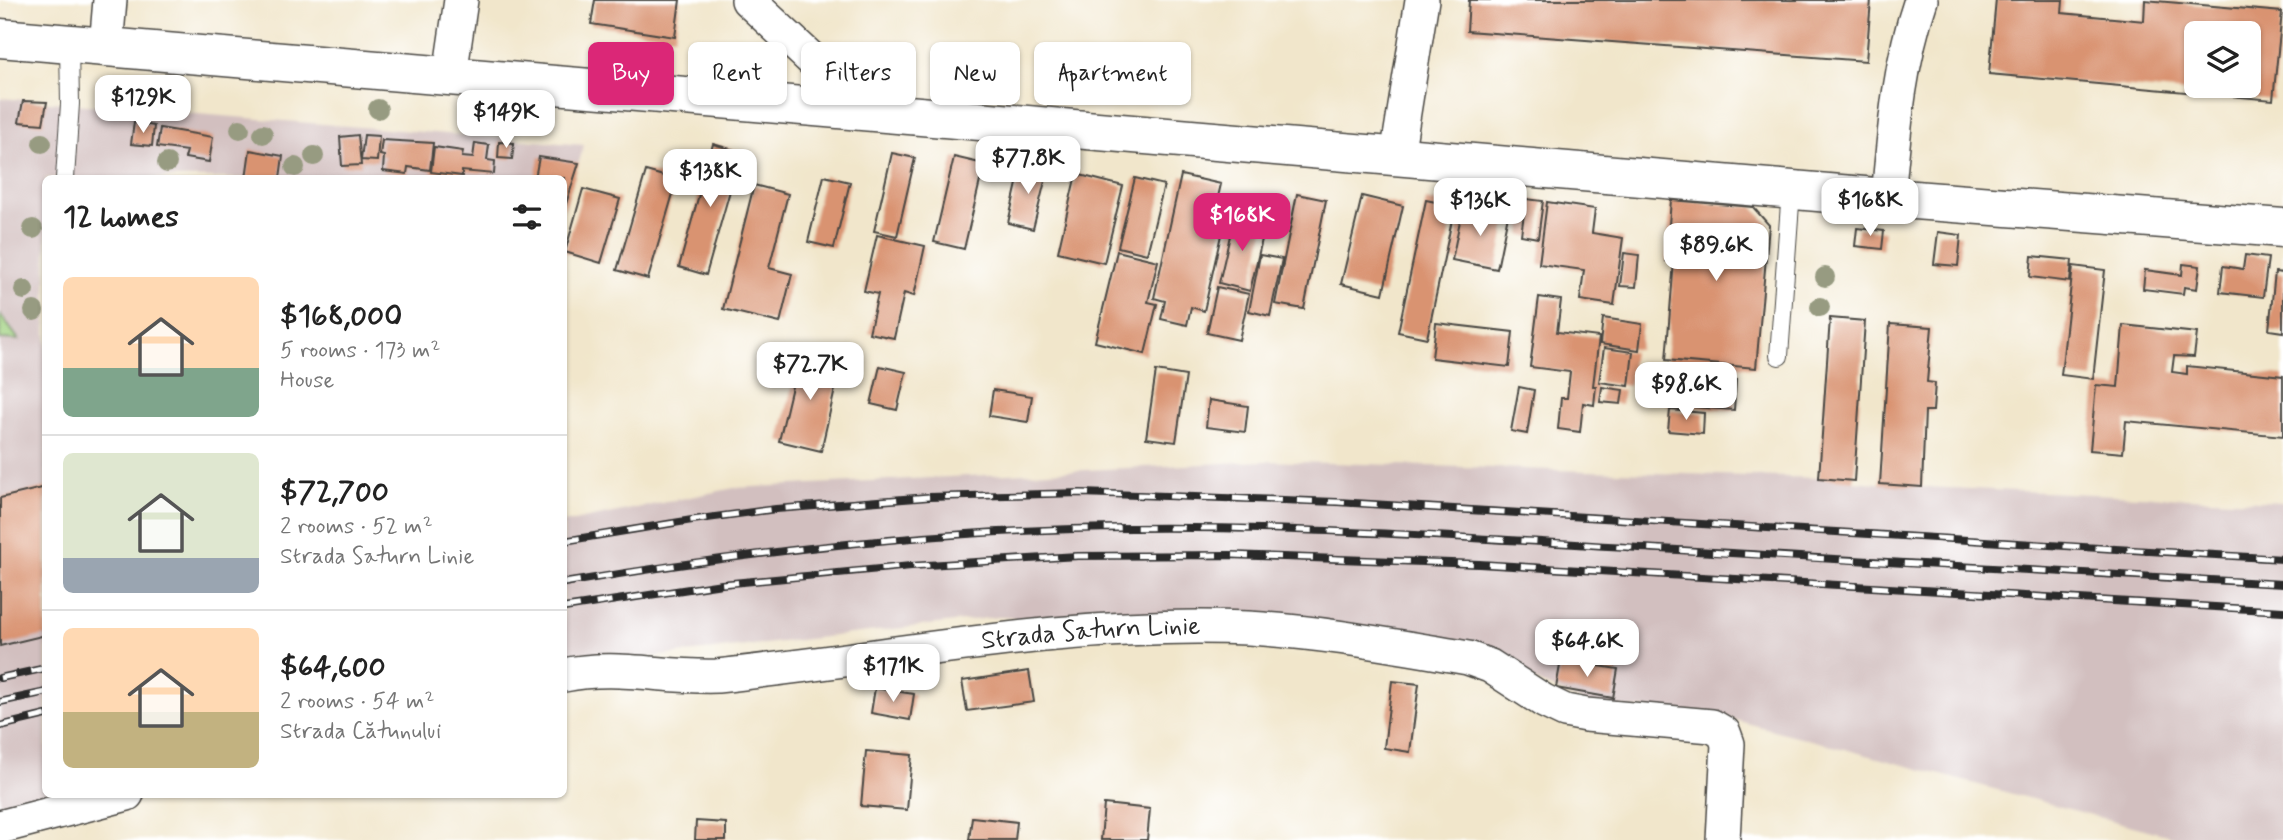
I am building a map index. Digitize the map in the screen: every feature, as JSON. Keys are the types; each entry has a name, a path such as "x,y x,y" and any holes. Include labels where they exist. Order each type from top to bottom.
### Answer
{"main road":[{"path":"0,38 1791,190 2283,228"}],"street":[{"path":"88,45 110,0"},
{"path":"450,75 461,0"},
{"path":"748,0 866,110"},
{"path":"1397,156 1422,0"},
{"path":"1888,198 1903,72 1911,28 1921,0"},
{"name":"Strada Saturn Linie","path":"567,674 597,669 690,677 717,676 1049,633 1122,629 1248,628 1302,633 1468,658 1490,666 1544,701 1566,711 1712,726 1724,733 1728,744 1723,840"},
{"path":"0,827 112,798"}],"lane":[{"path":"65,175 69,104 88,45"},
{"path":"1779,356 1791,190"}],"shaded area":[{"path":"0,98 584,145 567,202 567,175 42,175 42,798 71,798 0,816"},
{"path":"1264,461 1819,478 1922,487 2283,502 2283,840 2185,840 1709,713 1590,705 1461,648 998,617 567,667 567,522 734,488"}],"green space":[{"path":"0,314 19,340 0,339"}],"building":[{"path":"595,0 680,0 675,37 591,24"},
{"path":"1469,0 1871,0 1866,61 1467,31"},
{"path":"1996,0 2063,0 2062,13 2144,21 2145,0 2282,12 2273,100 2251,98 2261,98 2261,21 2184,21 2184,92 1989,74"},
{"path":"23,101 47,102 43,124 19,122"},
{"path":"134,122 154,126 152,146 131,144"},
{"path":"160,128 213,137 209,162 185,158 187,151 157,147"},
{"path":"358,135 361,165 342,166 340,137"},
{"path":"364,135 379,136 377,161 361,160"},
{"path":"382,140 433,143 430,170 408,167 407,174 383,171 384,156 380,155"},
{"path":"499,142 514,143 512,159 498,158"},
{"path":"475,143 489,145 487,160 495,161 494,174 462,171 462,175 454,175 431,172 434,147 463,151 462,157 473,158"},
{"path":"713,144 741,152 706,275 679,267"},
{"path":"250,150 283,156 280,175 246,175"},
{"path":"892,153 915,158 897,236 874,231"},
{"path":"539,157 579,163 567,201 567,175 536,175"},
{"path":"954,157 984,164 964,249 934,242"},
{"path":"1022,162 1048,169 1033,229 1008,223"},
{"path":"646,171 677,180 648,279 617,270"},
{"path":"1076,174 1123,186 1104,263 1058,252"},
{"path":"1181,175 1221,184 1212,223 1223,226 1204,311 1191,307 1187,325 1161,319 1165,301 1154,298"},
{"path":"824,176 850,182 834,248 808,242"},
{"path":"1135,178 1164,185 1147,254 1118,247"},
{"path":"754,185 788,194 769,268 792,274 780,323 723,309"},
{"path":"583,189 620,199 601,263 567,253"},
{"path":"1297,194 1326,200 1304,309 1275,304"},
{"path":"1362,196 1403,206 1383,294 1341,284"},
{"path":"1526,199 1543,201 1538,238 1521,235"},
{"path":"1426,200 1455,206 1427,338 1398,332"},
{"path":"1671,200 1753,207 1769,225 1756,368 1666,360 1674,261 1666,261"},
{"path":"1547,202 1595,209 1592,233 1623,238 1614,305 1580,300 1584,270 1539,264"},
{"path":"1463,206 1508,215 1497,269 1452,260"},
{"path":"1235,214 1266,222 1250,291 1219,283"},
{"path":"1857,228 1884,231 1882,249 1855,246"},
{"path":"1938,232 1961,235 1958,266 1934,264"},
{"path":"877,235 925,246 914,296 904,293 894,338 869,333 878,294 864,291"},
{"path":"1117,251 1158,261 1148,302 1157,304 1145,354 1095,342"},
{"path":"1624,253 1639,255 1636,287 1620,286"},
{"path":"1260,255 1282,259 1270,316 1249,311"},
{"path":"2245,255 2268,258 2263,297 2220,292 2223,266 2243,269"},
{"path":"2032,256 2072,260 2070,282 2030,277"},
{"path":"2183,264 2200,266 2197,289 2184,287 2183,294 2143,289 2145,270 2182,275"},
{"path":"2073,266 2105,270 2093,379 2061,375"},
{"path":"2275,272 2283,273 2283,332 2269,330"},
{"path":"1217,287 1249,294 1239,340 1207,333"},
{"path":"1539,297 1561,300 1557,332 1599,337 1593,386 1596,386 1594,405 1583,403 1580,432 1558,429 1561,398 1567,398 1570,372 1530,367"},
{"path":"1603,318 1642,324 1639,350 1600,344"},
{"path":"1830,318 1865,321 1854,481 1819,478"},
{"path":"1436,323 1513,332 1509,367 1432,358"},
{"path":"1890,324 1932,327 1927,382 1935,383 1933,411 1925,411 1922,487 1880,484"},
{"path":"2123,325 2197,333 2194,357 2174,356 2172,372 2187,374 2187,366 2283,376 2283,436 2126,421 2123,453 2090,450 2096,385 2118,387"},
{"path":"1604,348 1633,352 1629,386 1599,382"},
{"path":"800,353 841,363 821,451 779,441"},
{"path":"880,366 906,372 897,410 871,404"},
{"path":"1156,371 1186,376 1176,442 1146,438"},
{"path":"1669,374 1736,380 1734,410 1666,405"},
{"path":"1519,387 1534,390 1527,434 1511,431"},
{"path":"1602,387 1623,390 1621,404 1600,402"},
{"path":"993,390 1032,396 1028,422 989,416"},
{"path":"1209,400 1248,406 1245,432 1206,427"},
{"path":"1670,410 1704,413 1703,434 1668,431"},
{"path":"42,488 42,636 0,646 0,498"},
{"path":"1561,660 1618,669 1613,698 1556,688"},
{"path":"1029,671 1034,702 967,711 962,681"},
{"path":"1392,681 1419,684 1410,752 1384,748"},
{"path":"875,688 914,694 910,720 871,713"},
{"path":"866,751 912,755 907,810 861,806"},
{"path":"1104,804 1150,809 1147,840 1101,840"},
{"path":"972,817 1017,822 1015,840 969,840"},
{"path":"696,821 726,823 726,840 695,840"}],"railway":[{"path":"567,541 776,509 929,497 1081,493 1337,502 2283,559"},
{"path":"567,583 684,564 864,542 1045,530 1199,528 1430,536 2283,584"},
{"path":"567,608 722,584 911,566 1078,556 1230,555 1479,564 2283,611"},
{"path":"0,678 42,669"},
{"path":"0,702 42,693"},
{"path":"0,726 42,716"}]}
